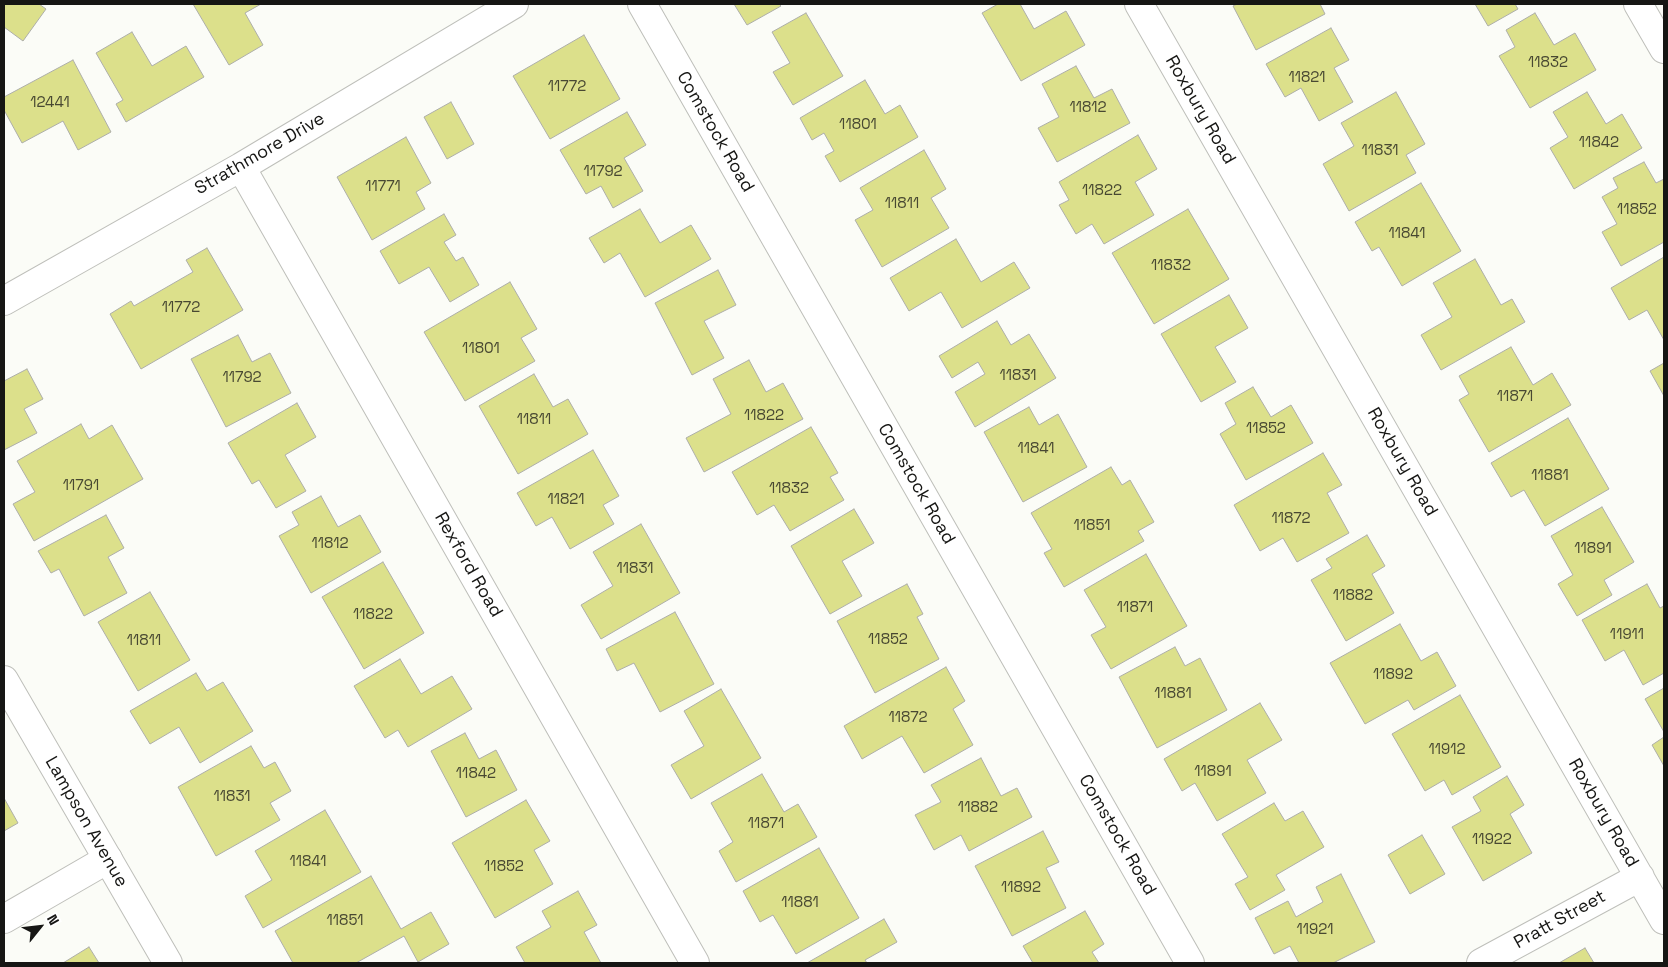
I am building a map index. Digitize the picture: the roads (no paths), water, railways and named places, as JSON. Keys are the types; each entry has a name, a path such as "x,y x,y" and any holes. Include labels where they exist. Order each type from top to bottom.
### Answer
{"street":[{"name":"Strathmore Drive","path":"4,301 241,167 480,12 514,4"},
{"name":"Comstock Road","path":"642,4 1190,963"},
{"name":"Roxbury Road","path":"1139,4 1664,920"},
{"path":"1638,4 1664,49"},
{"name":"Rexford Road","path":"241,167 695,963"},
{"name":"Lampson Avenue","path":"4,680 168,963"},
{"path":"4,919 108,859"},
{"name":"Pratt Street","path":"1481,963 1640,877"}]}
